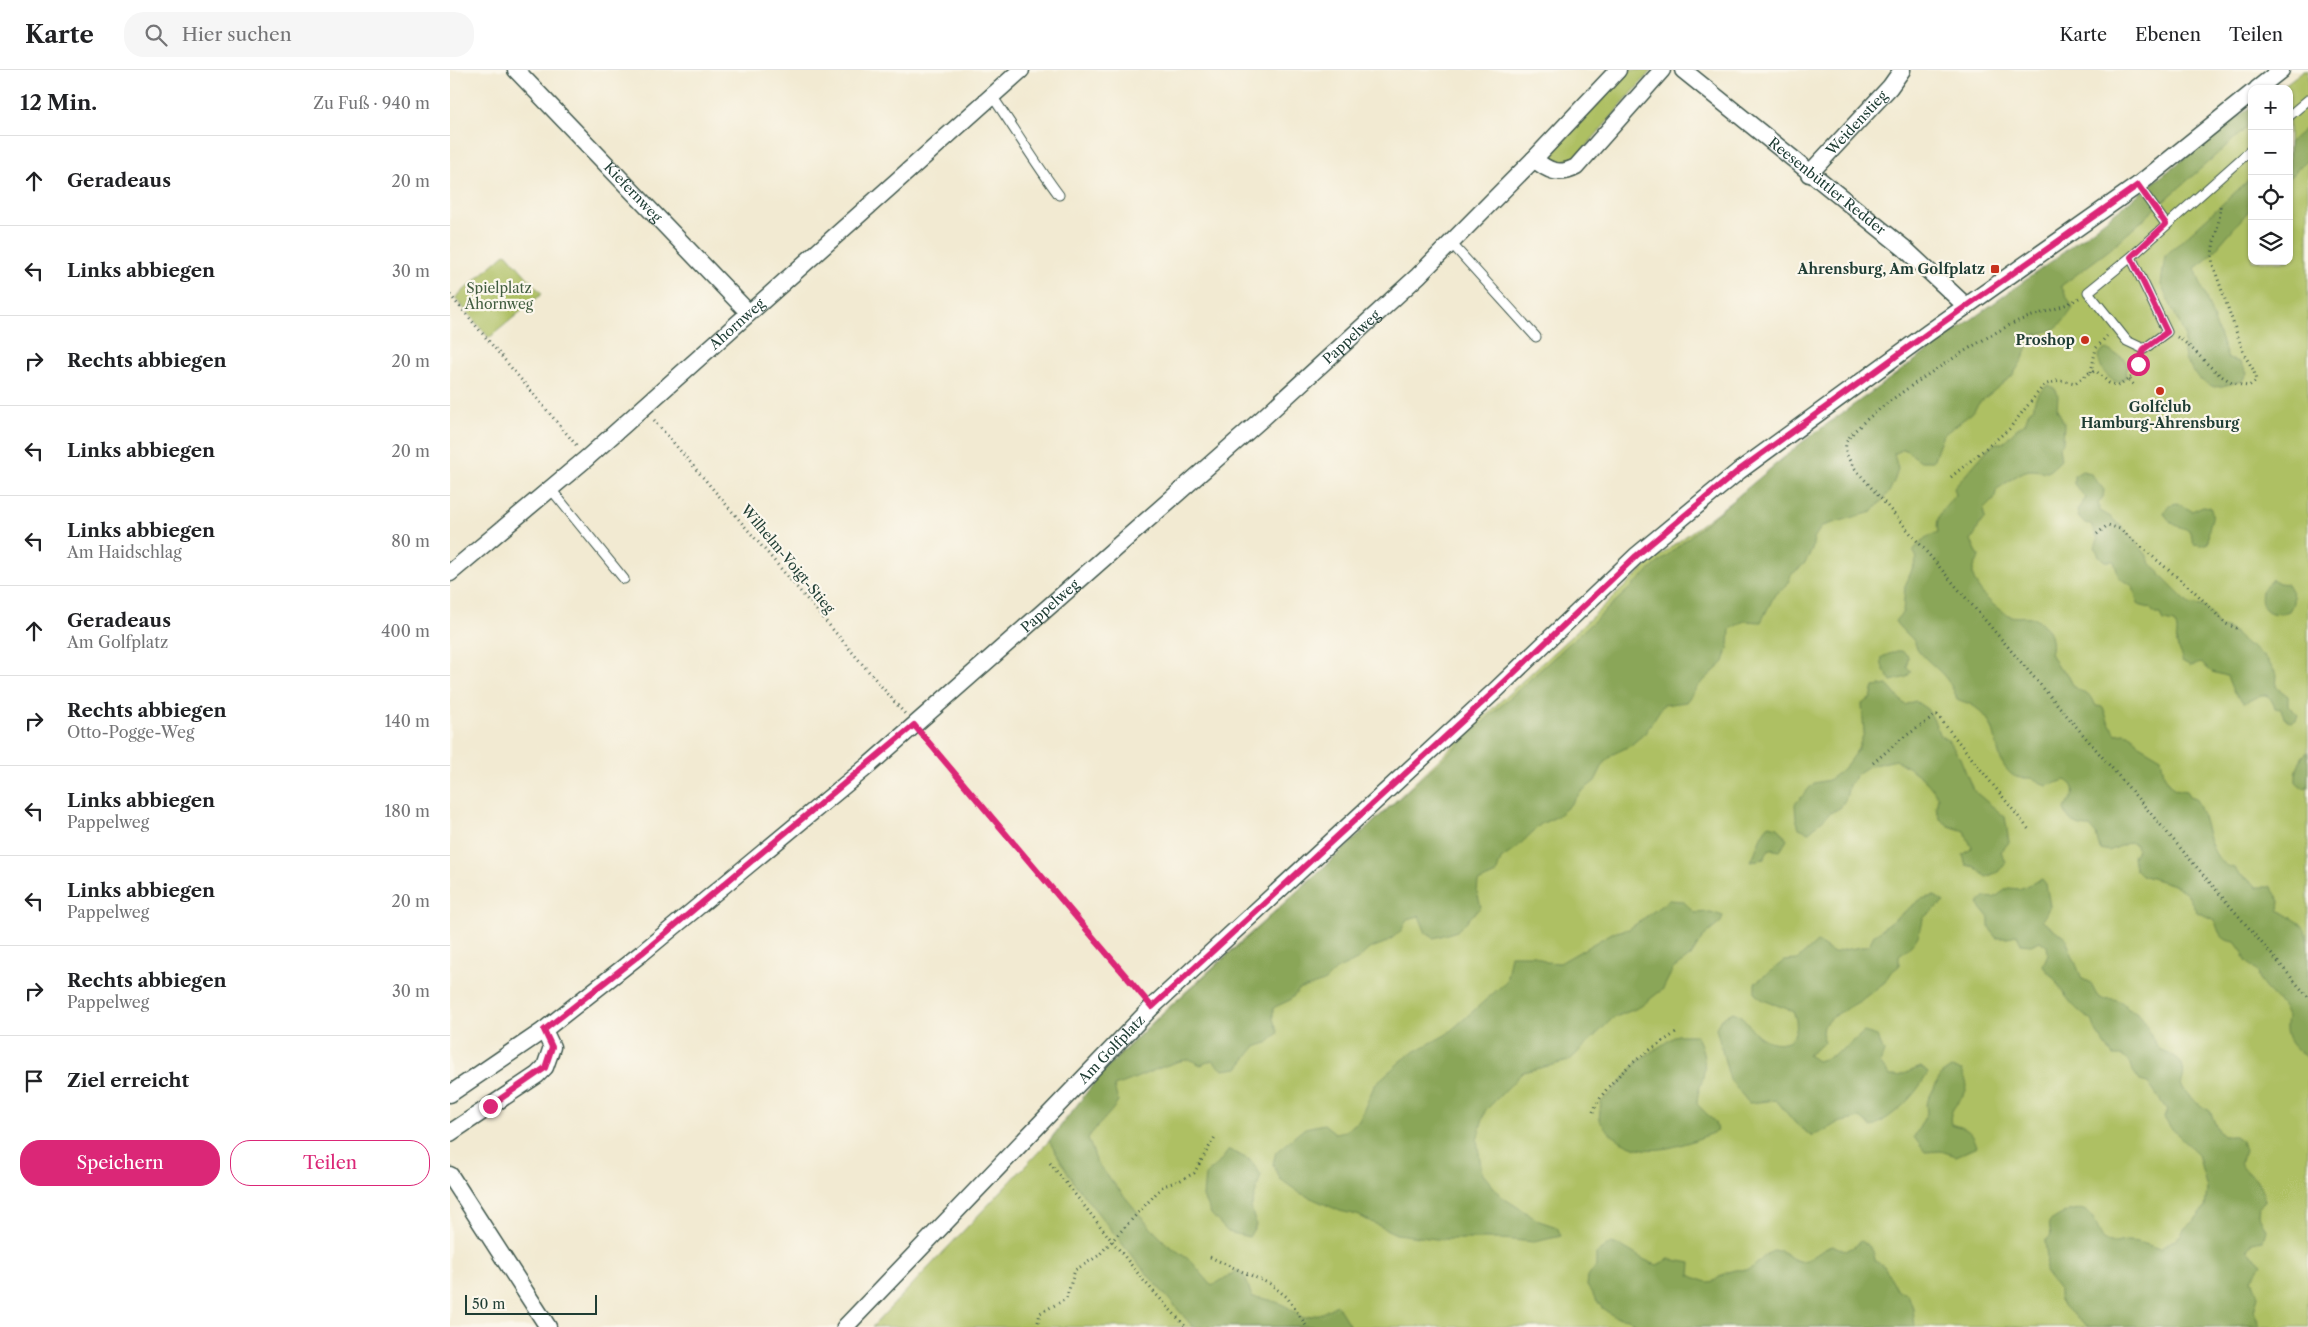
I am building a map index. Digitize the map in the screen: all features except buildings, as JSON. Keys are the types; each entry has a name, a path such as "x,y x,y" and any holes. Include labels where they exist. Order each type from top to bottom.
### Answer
{"street":[{"name":"Kiefernweg","path":"516,70 749,313"},
{"name":"Ahornweg","path":"450,573 644,408 1021,70"},
{"name":"Pappelweg","path":"450,1094 544,1030 642,953 914,725 1264,417 1418,276 1534,159 1618,70"},
{"path":"1534,159 1544,168 1556,173 1567,172 1576,167 1662,70"},
{"name":"Reesenbüttler Redder","path":"1684,70 1809,174 1904,248 1966,306"},
{"name":"Weidenstieg","path":"1809,174 1890,87 1902,70"},
{"path":"2262,85 2281,70"},
{"name":"Am Golfplatz","path":"845,1327 1152,1007 1497,689 1636,556 1738,471 1966,306 2138,185 2248,96"},
{"path":"450,1133 545,1068 552,1047 544,1030"},
{"path":"450,1175 548,1327"}],"lane":[{"path":"992,96 1032,158 1059,195"},
{"path":"2293,113 2308,100"},
{"path":"2131,257 2167,332 2144,349 2127,340 2088,292 2131,257 2248,152"},
{"path":"2138,185 2166,224"},
{"path":"1451,243 1536,337"},
{"path":"550,488 624,579"}],"path":[{"path":"2167,332 2180,339 2224,378 2244,386 2253,385 2256,381 2254,372 2244,354 2213,265 2212,251 2220,218 2220,206"},
{"path":"2088,292 2074,301 2017,321 1972,345 1899,395 1854,432 1846,445 1847,453 1851,462 1922,547 2308,997"},
{"path":"450,295 587,458"},
{"path":"2091,372 2094,347 2117,328"},
{"path":"1950,477 2009,429 2044,385 2059,380 2075,384 2091,372 2099,373 2113,385 2119,386 2136,373 2144,349"},
{"path":"2081,371 2086,375"},
{"path":"2129,380 2134,385"},
{"name":"Wilhelm-Voigt-Stieg","path":"644,408 1152,1007"},
{"path":"2096,534 2108,525 2120,529 2196,593 2226,624 2239,629"},
{"path":"1873,763 1901,739 1937,715 2030,831"},
{"path":"1593,1112 1598,1101 1628,1066 1676,1033"},
{"path":"1037,1327 1040,1314 1066,1299 1075,1270 1098,1256 1163,1186 1179,1181 1194,1173 1215,1137"},
{"path":"1050,1162 1144,1281 1186,1327"},
{"path":"1210,1257 1276,1288 1287,1297 1307,1327"}],"green space":[{"path":"1629,70 1652,70 1572,163 1559,169 1548,159 1551,154"},
{"name":"Golfclub Hamburg-Ahrensburg","path":"2304,70 2308,70 2308,1327 872,1327 1049,1141 1118,1056 1160,1015 1367,828 1478,722 1649,564 1820,434 2040,273 2248,113 2248,265 2293,265 2293,85 2284,85"},
{"path":"2248,109 2248,127 2109,250 2061,286 2073,308 2057,327 2047,332 2033,335 2022,361 2012,376 1980,402 1972,413 1943,435 1933,461 1921,461 1904,449 1894,454 1898,469 1895,479 1889,492 1872,512 1822,526 1814,538 1812,550 1804,564 1791,575 1786,587 1775,594 1761,622 1744,621 1730,629 1729,645 1724,662 1698,686 1686,702 1663,705 1645,733 1630,746 1613,754 1603,765 1595,781 1582,791 1569,806 1556,817 1541,824 1514,850 1501,859 1496,874 1478,882 1477,892 1481,907 1457,931 1434,938 1426,933 1419,916 1407,919 1401,931 1387,942 1369,949 1357,960 1336,970 1324,982 1299,990 1290,1000 1273,1008 1273,1019 1278,1033 1267,1043 1255,1047 1238,1068 1223,1070 1212,1060 1201,1065 1190,1060 1183,1060 1114,1086 1118,1102 1088,1138 1097,1163 1149,1226 1167,1244 1191,1261 1212,1286 1238,1270 1246,1279 1252,1297 1280,1303 1303,1318 1322,1313 1337,1305 1350,1326 1193,1327 1135,1260 1074,1183 1049,1141 1101,1074 1141,1034 1651,569 1801,443 2056,258"},
{"path":"2308,126 2308,159 2293,174 2293,139"},
{"path":"2248,181 2248,212 2207,259 2195,268 2228,359 2240,362 2247,373 2242,381 2214,387 2199,379 2186,361 2184,353 2185,335 2161,285 2165,256"},
{"name":"Spielplatz Ahornweg","path":"506,253 542,294 489,338 455,298"},
{"path":"2106,349 2123,358 2128,365 2125,378 2118,382 2114,381 2104,372 2100,364 2098,355"},
{"path":"2049,385 2055,389 2058,395 2057,409 2064,423 2063,443 2059,447 2061,460 2048,472 2028,470 1997,489 1994,499 1983,510 1985,518 1971,541 1979,556 1973,569 1974,580 1987,599 2006,614 2016,617 2034,618 2043,624 2051,638 2050,653 2058,668 2067,673 2074,687 2092,698 2096,706 2103,707 2108,721 2116,734 2132,735 2139,745 2161,758 2164,775 2174,789 2186,791 2189,796 2195,798 2200,807 2209,839 2218,857 2256,887 2271,887 2280,901 2279,910 2300,923 2305,929 2308,944 2308,1058 2295,1048 2287,1036 2287,1015 2283,1008 2262,984 2258,973 2246,961 2235,942 2223,938 2215,920 2197,912 2186,892 2174,885 2141,875 2135,869 2133,856 2137,850 2136,845 2130,842 2109,851 2100,849 2096,834 2090,827 2074,823 2066,814 2064,809 2073,794 2070,783 2065,780 2047,786 2032,778 2018,777 2011,774 2001,759 1994,732 1984,715 1973,706 1957,699 1950,683 1917,649 1914,641 1895,621 1903,612 1905,586 1917,558 1913,550 1925,538 1938,532 1939,516 1945,506 1956,495 1954,488 1988,449 1996,443 2003,443 2015,430 2025,423 2029,411 2034,407 2036,397"},
{"path":"2082,471 2090,473 2104,490 2103,497 2098,503 2100,511 2123,528 2146,554 2150,563 2158,570 2161,576 2189,604 2204,607 2208,610 2218,627 2230,630 2246,646 2252,646 2267,660 2277,675 2276,687 2288,696 2288,705 2298,715 2296,720 2290,722 2284,717 2281,709 2275,708 2272,701 2266,695 2258,696 2244,703 2233,691 2227,676 2212,672 2201,663 2191,666 2182,661 2177,645 2177,629 2174,623 2164,621 2160,614 2155,614 2150,608 2138,605 2133,586 2119,578 2114,561 2106,561 2099,556 2095,547 2098,539 2091,524 2084,523 2079,518 2077,510 2086,498 2074,484 2074,476"},
{"path":"2177,503 2192,511 2203,506 2210,507 2212,516 2208,543 2194,544 2189,530 2177,526 2168,519 2164,512 2169,505"},
{"path":"2272,579 2279,583 2287,584 2291,591 2293,604 2289,611 2277,614 2264,608 2261,598 2262,591"},
{"path":"1902,651 1908,656 1907,667 1911,671 1907,677 1891,681 1883,667 1882,657"},
{"path":"1887,685 1905,705 1915,701 1927,709 1934,720 1939,734 1948,740 1960,758 1973,790 2005,817 2009,842 2001,852 2006,862 1998,872 1986,877 1975,867 1966,865 1963,855 1972,848 1964,831 1949,826 1940,819 1936,807 1938,797 1929,784 1896,760 1869,766 1857,774 1849,785 1846,798 1840,808 1830,813 1809,832 1799,828 1795,804 1814,783 1829,780 1845,767 1858,749 1864,733 1862,704 1871,698 1874,687"},
{"path":"2308,752 2308,787 2303,788 2296,782 2296,774 2302,757"},
{"path":"1769,825 1778,827 1787,840 1780,851 1769,849 1764,859 1751,861 1761,837"},
{"path":"2042,879 2046,884 2050,906 2042,921 2065,937 2082,979 2090,982 2096,994 2102,999 2117,1000 2143,1019 2158,1047 2177,1059 2182,1065 2184,1073 2181,1085 2187,1094 2210,1111 2218,1131 2223,1136 2235,1136 2242,1141 2245,1151 2240,1162 2243,1168 2258,1182 2265,1201 2259,1206 2258,1214 2266,1230 2263,1240 2252,1242 2247,1250 2262,1264 2252,1279 2258,1296 2254,1311 2260,1327 2244,1325 2235,1327 2089,1327 2064,1307 2059,1298 2059,1290 2045,1272 2047,1258 2045,1241 2051,1236 2049,1222 2066,1212 2078,1209 2087,1212 2092,1217 2104,1239 2110,1243 2135,1242 2160,1249 2181,1235 2184,1229 2205,1208 2207,1189 2198,1154 2171,1128 2164,1118 2167,1110 2148,1083 2140,1081 2133,1071 2131,1064 2122,1056 2113,1056 2097,1033 2092,1020 2071,1003 2044,967 2043,965 2048,954 2047,946 2040,941 2031,945 2021,944 2017,934 2008,938 1996,938 1989,927 1989,918 1978,904 1984,897 1994,898 2008,888 2019,889"},
{"path":"1935,896 1944,902 1923,918 1921,930 1916,939 1909,948 1899,955 1899,966 1890,973 1885,982 1860,1001 1832,1017 1823,1026 1822,1033 1825,1042 1808,1055 1817,1061 1837,1053 1864,1032 1877,1036 1884,1052 1880,1063 1890,1076 1898,1076 1921,1067 1928,1073 1911,1097 1897,1111 1872,1127 1860,1118 1837,1123 1811,1136 1795,1123 1776,1100 1749,1103 1730,1080 1716,1028 1721,1019 1733,1012 1741,1016 1762,1038 1778,1043 1788,1041 1795,1033 1796,1027 1793,1011 1763,1000 1755,994 1755,983 1784,961 1797,960 1817,942 1834,953 1869,945 1874,935 1921,899"},
{"path":"1669,900 1683,901 1695,913 1711,912 1723,916 1721,922 1702,938 1691,956 1673,969 1663,989 1640,1007 1613,1018 1569,1061 1523,1072 1485,1111 1477,1140 1482,1173 1502,1197 1539,1221 1557,1227 1561,1236 1534,1242 1502,1239 1436,1239 1396,1234 1357,1215 1340,1211 1300,1193 1280,1179 1273,1164 1276,1152 1305,1128 1324,1124 1335,1133 1345,1131 1359,1121 1375,1084 1407,1056 1447,1034 1506,982 1511,955 1534,955 1546,962 1560,963 1612,933 1629,929"},
{"path":"1677,1035 1696,1035 1699,1040 1704,1057 1704,1075 1697,1104 1715,1122 1717,1131 1685,1144 1654,1150 1639,1148 1625,1143 1612,1134 1599,1120 1601,1102 1616,1088 1638,1061"},
{"path":"1951,1068 1962,1070 1967,1086 1966,1091 1952,1112 1951,1124 1968,1131 1977,1147 1956,1156 1941,1151 1925,1152 1914,1137 1927,1113 1926,1104 1936,1084 1942,1074"},
{"path":"1229,1150 1250,1160 1261,1175 1251,1208 1256,1225 1249,1237 1228,1232 1211,1214 1203,1197 1205,1175 1218,1164"},
{"path":"1861,1241 1871,1249 1875,1261 1884,1266 1897,1290 1908,1294 1913,1308 1915,1327 1640,1327 1628,1319 1615,1317 1602,1308 1587,1286 1588,1277 1596,1266 1596,1254 1611,1243 1623,1247 1657,1265 1669,1259 1691,1263 1690,1275 1706,1282 1711,1282 1727,1272 1751,1269 1765,1256 1774,1251 1781,1251 1796,1260 1803,1261 1812,1258 1833,1245 1841,1249 1847,1249 1854,1247"}],"place":[{"name":"Ahrensburg, Am Golfplatz","path":"1995,269"},
{"name":"Proshop","path":"2085,340"},
{"name":"Golfclub Hamburg-Ahrensburg","path":"2160,391"}],"route":[{"path":"490,1106 545,1068 552,1047 544,1030 642,953 914,725 1152,1007 1406,774 1636,556 1738,471 1782,441 1928,333 2138,185 2166,224 2131,257 2167,332 2144,349 2138,364"}]}
